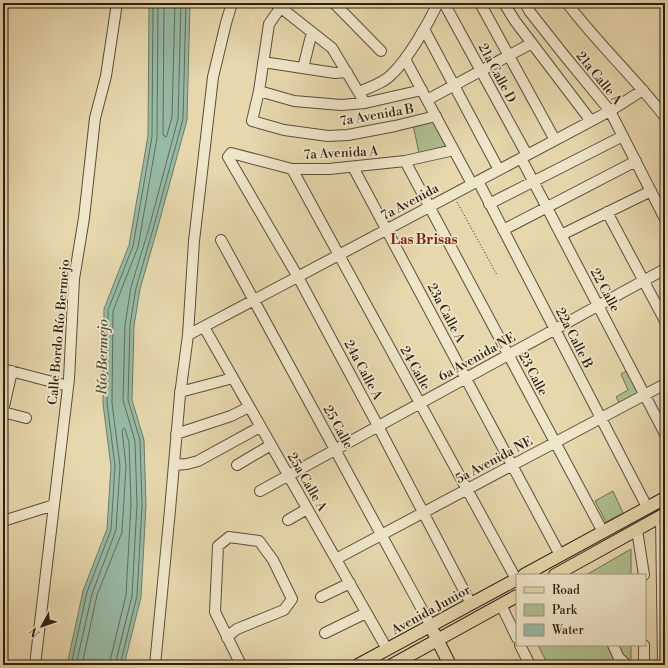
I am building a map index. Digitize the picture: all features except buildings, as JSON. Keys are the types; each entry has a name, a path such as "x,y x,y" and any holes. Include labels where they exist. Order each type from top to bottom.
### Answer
{"main road":[{"name":"Avenida Junior","path":"526,574 665,498"},
{"path":"557,574 663,515"},
{"name":"Avenida Junior","path":"358,665 516,580"},
{"path":"392,665 516,597"},
{"path":"431,626 450,665"}],"street":[{"name":"Calle Bordo Río Bermejo","path":"35,665 68,386 74,279 84,218 95,118 106,76 117,3"},
{"path":"155,665 180,392 188,335 194,241 213,77 232,3"},
{"path":"334,3 381,51"},
{"path":"359,92 383,81 392,74 405,59 438,3"},
{"name":"21a Calle D","path":"444,3 482,71 524,157"},
{"path":"480,3 555,140"},
{"path":"504,3 515,21 591,121"},
{"name":"21a Calle A","path":"525,3 530,12 610,111 665,219"},
{"path":"567,3 582,24 665,116"},
{"path":"365,103 332,48 278,5 269,24 259,91 294,101 341,105 365,103 422,90"},
{"path":"424,29 499,170"},
{"path":"303,68 312,32"},
{"path":"427,100 532,43"},
{"name":"22a Calle B","path":"405,59 454,150 490,204 647,508"},
{"path":"263,62 335,73 347,72"},
{"name":"7a Avenida","path":"188,335 610,111 643,90"},
{"name":"7a Avenida B","path":"259,91 252,121 284,130 328,136 348,135 436,116"},
{"path":"490,204 622,136"},
{"name":"7a Avenida A","path":"231,153 292,169 329,169 405,161 454,150"},
{"name":"24a Calle A","path":"231,153 228,157 298,277 471,604"},
{"name":"22 Calle","path":"524,157 533,181 665,434"},
{"name":"23 Calle","path":"405,161 603,532"},
{"path":"503,230 636,161"},
{"name":"23a Calle A","path":"353,167 560,555"},
{"name":"24 Calle","path":"292,169 467,489 517,574"},
{"path":"561,234 651,191"},
{"path":"608,212 665,320"},
{"name":"25 Calle","path":"221,240 431,626"},
{"name":"6a Avenida NE","path":"260,490 665,269"},
{"name":"25a Calle A","path":"204,327 387,650"},
{"path":"26,418 3,412 8,370 68,386"},
{"path":"180,392 233,378"},
{"name":"5a Avenida NE","path":"336,559 665,384"},
{"path":"176,434 231,416 249,407"},
{"path":"174,465 198,461 260,427"},
{"path":"237,465 271,445"},
{"path":"3,521 54,505"},
{"path":"288,520 307,509"},
{"path":"663,515 663,665"},
{"path":"637,530 644,574"},
{"path":"227,638 233,632 284,610 292,599 273,560 259,541 229,537 218,546 215,612 227,638 241,665"},
{"path":"321,597 350,583"},
{"path":"501,605 516,636"},
{"path":"325,633 366,613"},
{"path":"520,646 530,665"},
{"path":"613,646 619,658 626,665"},
{"path":"644,646 644,665"}],"path":[{"path":"453,195 497,275"}],"green space":[{"path":"434,120 446,146 419,153 413,125"},
{"path":"630,369 642,392 620,404 616,397 628,390 621,374"},
{"path":"613,491 623,513 606,522 595,501"},
{"path":"631,549 631,574 588,574"},
{"path":"538,646 631,646 631,665 557,665 555,662 548,665"}],"water":[{"path":"149,3 190,3 187,120 140,289 134,326 132,400 144,440 146,505 141,597 124,665 67,665 83,591 107,529 111,466 103,404 104,309 129,245 148,136"}],"district":[{"name":"Las Brisas","path":"424,240"}],"water label":[{"name":"Río Bermejo","path":"103,357"}]}
